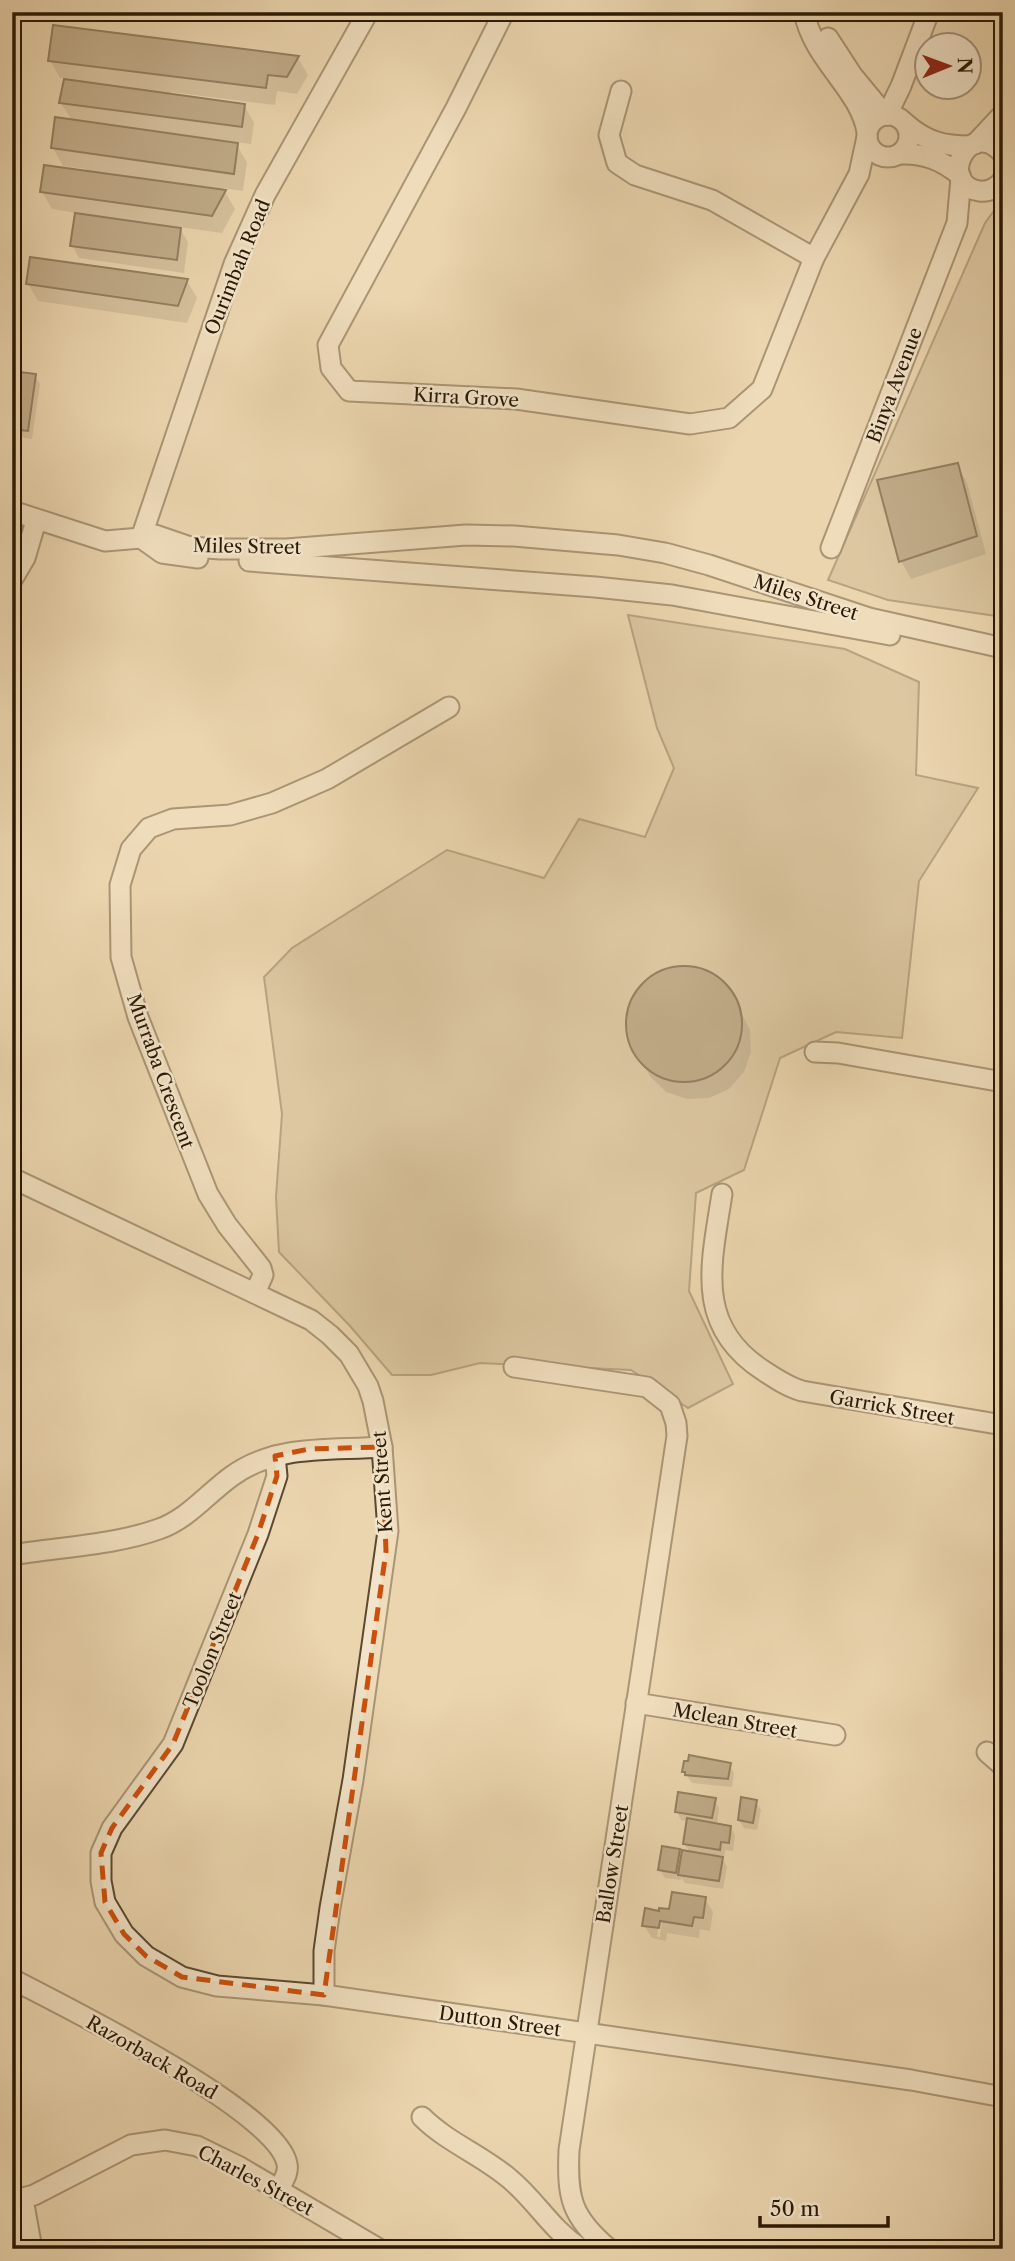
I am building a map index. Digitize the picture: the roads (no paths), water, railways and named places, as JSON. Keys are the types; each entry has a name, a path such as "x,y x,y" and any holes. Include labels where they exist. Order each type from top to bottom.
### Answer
{"street":[{"name":"Ourimbah Road","path":"141,538 234,264 265,195 368,12"},
{"name":"Kirra Grove","path":"504,12 456,108 328,345 331,368 349,391 516,399 690,424 729,418 762,389 814,258 859,174 867,135"},
{"path":"807,12 818,21 852,75 909,132 909,142 897,155 859,174"},
{"path":"807,12 812,34 825,61 861,111 873,152 883,157 918,155 939,160 972,189 996,187"},
{"path":"895,118 901,86 929,12"},
{"path":"621,90 609,135 617,163 635,175 712,200 814,258"},
{"path":"973,145 1003,114"},
{"path":"867,135 875,119 895,118 933,142 945,145 990,144 1003,154"},
{"name":"Binya Avenue","path":"831,548 957,223 960,157 973,145"},
{"name":"Binya Avenue","path":"957,223 996,187"},
{"path":"12,511 36,521 105,541 141,538"},
{"path":"12,580 25,558 36,521"},
{"name":"Miles Street","path":"141,538 158,535 190,547 243,550 466,535 514,536 618,545 709,565 869,618 978,644"},
{"name":"Miles Street","path":"141,538 170,556 621,590 706,600 906,637 1003,648"},
{"name":"Murraba Crescent","path":"255,1293 263,1275 261,1268 227,1225 208,1194 138,1017 121,957 120,885 131,849 149,828 173,819 230,815 272,803 327,779 449,707"},
{"path":"815,1052 838,1053 1003,1082"},
{"name":"Kent Street","path":"12,1178 311,1320 349,1354 368,1385 382,1447 387,1541 353,1780 324,1951 324,1995"},
{"name":"Garrick Street","path":"722,1194 712,1275 713,1294 722,1330 749,1361 782,1384 810,1393 1003,1425"},
{"name":"Ballow Street","path":"514,1367 647,1387 663,1398 673,1412 677,1436 570,2141 573,2202 580,2220 609,2249"},
{"path":"12,1555 122,1539 161,1529 193,1509 239,1471 275,1456 309,1449 382,1447"},
{"name":"Toolon Street","path":"112,1828 173,1745 258,1534 277,1476 275,1456"},
{"name":"Mclean Street","path":"636,1703 835,1735"},
{"path":"987,1752 1003,1766"},
{"name":"Dutton Street","path":"112,1828 101,1853 101,1881 105,1902 124,1934 146,1956 182,1977 217,1986 324,1995 911,2080 1003,2097"},
{"name":"Razorback Road","path":"12,1979 173,2065 238,2110 268,2135 285,2158 286,2174 279,2189"},
{"path":"422,2117 440,2133 510,2179 553,2226 581,2249"},
{"name":"Charles Street","path":"18,2200 131,2145 165,2140 197,2146 279,2189 379,2249"},
{"path":"18,2200 32,2249"}]}
